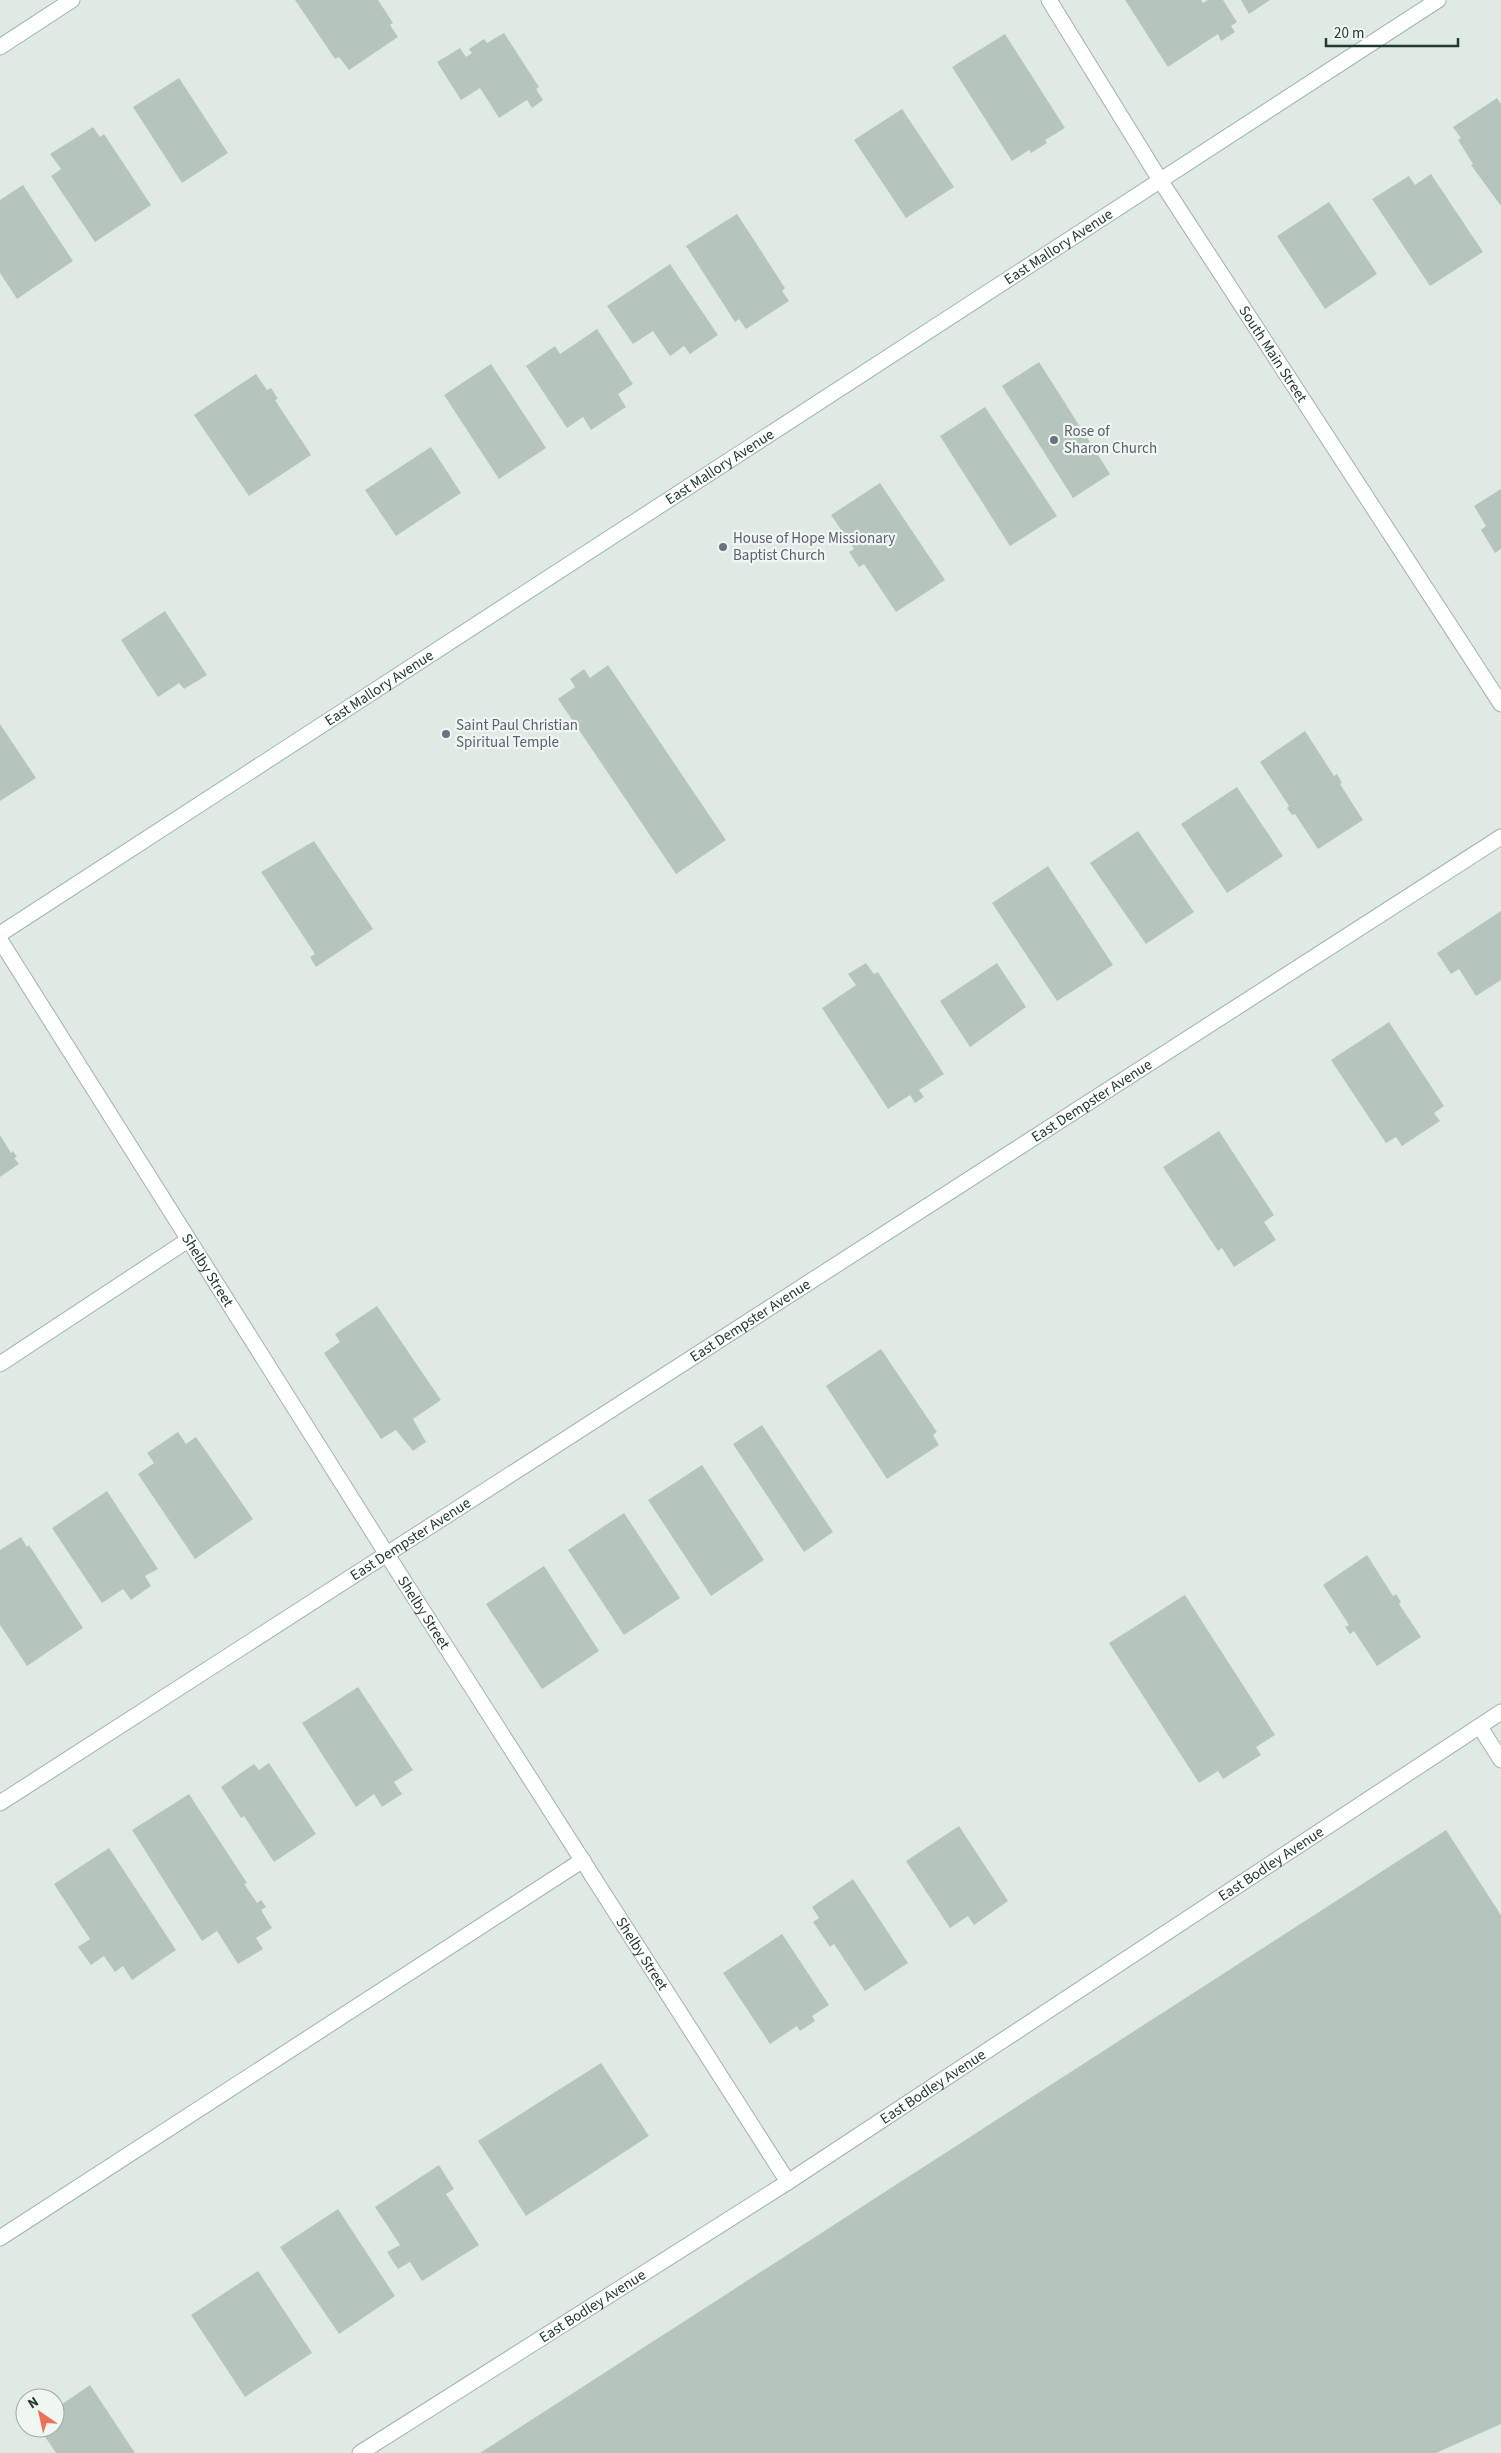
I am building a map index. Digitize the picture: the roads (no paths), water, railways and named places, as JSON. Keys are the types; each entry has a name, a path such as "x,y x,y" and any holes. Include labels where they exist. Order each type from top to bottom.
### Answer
{"street":[{"path":"0,47 72,0"},
{"name":"South Main Street","path":"1050,0 1160,180 1501,704"},
{"name":"East Mallory Avenue","path":"0,934 1438,0"},
{"name":"East Dempster Avenue","path":"0,1803 1501,837"},
{"name":"Shelby Street","path":"0,940 386,1553 788,2182"},
{"path":"0,1364 188,1240"},
{"name":"East Bodley Avenue","path":"360,2453 788,2182 1501,1712"},
{"path":"1480,1726 1501,1760"},
{"path":"0,2238 583,1860"}],"place":[{"name":"Rose of Sharon Church","path":"1054,440"},
{"name":"House of Hope Missionary Baptist Church","path":"723,547"},
{"name":"Saint Paul Christian Spiritual Temple","path":"446,734"}]}
